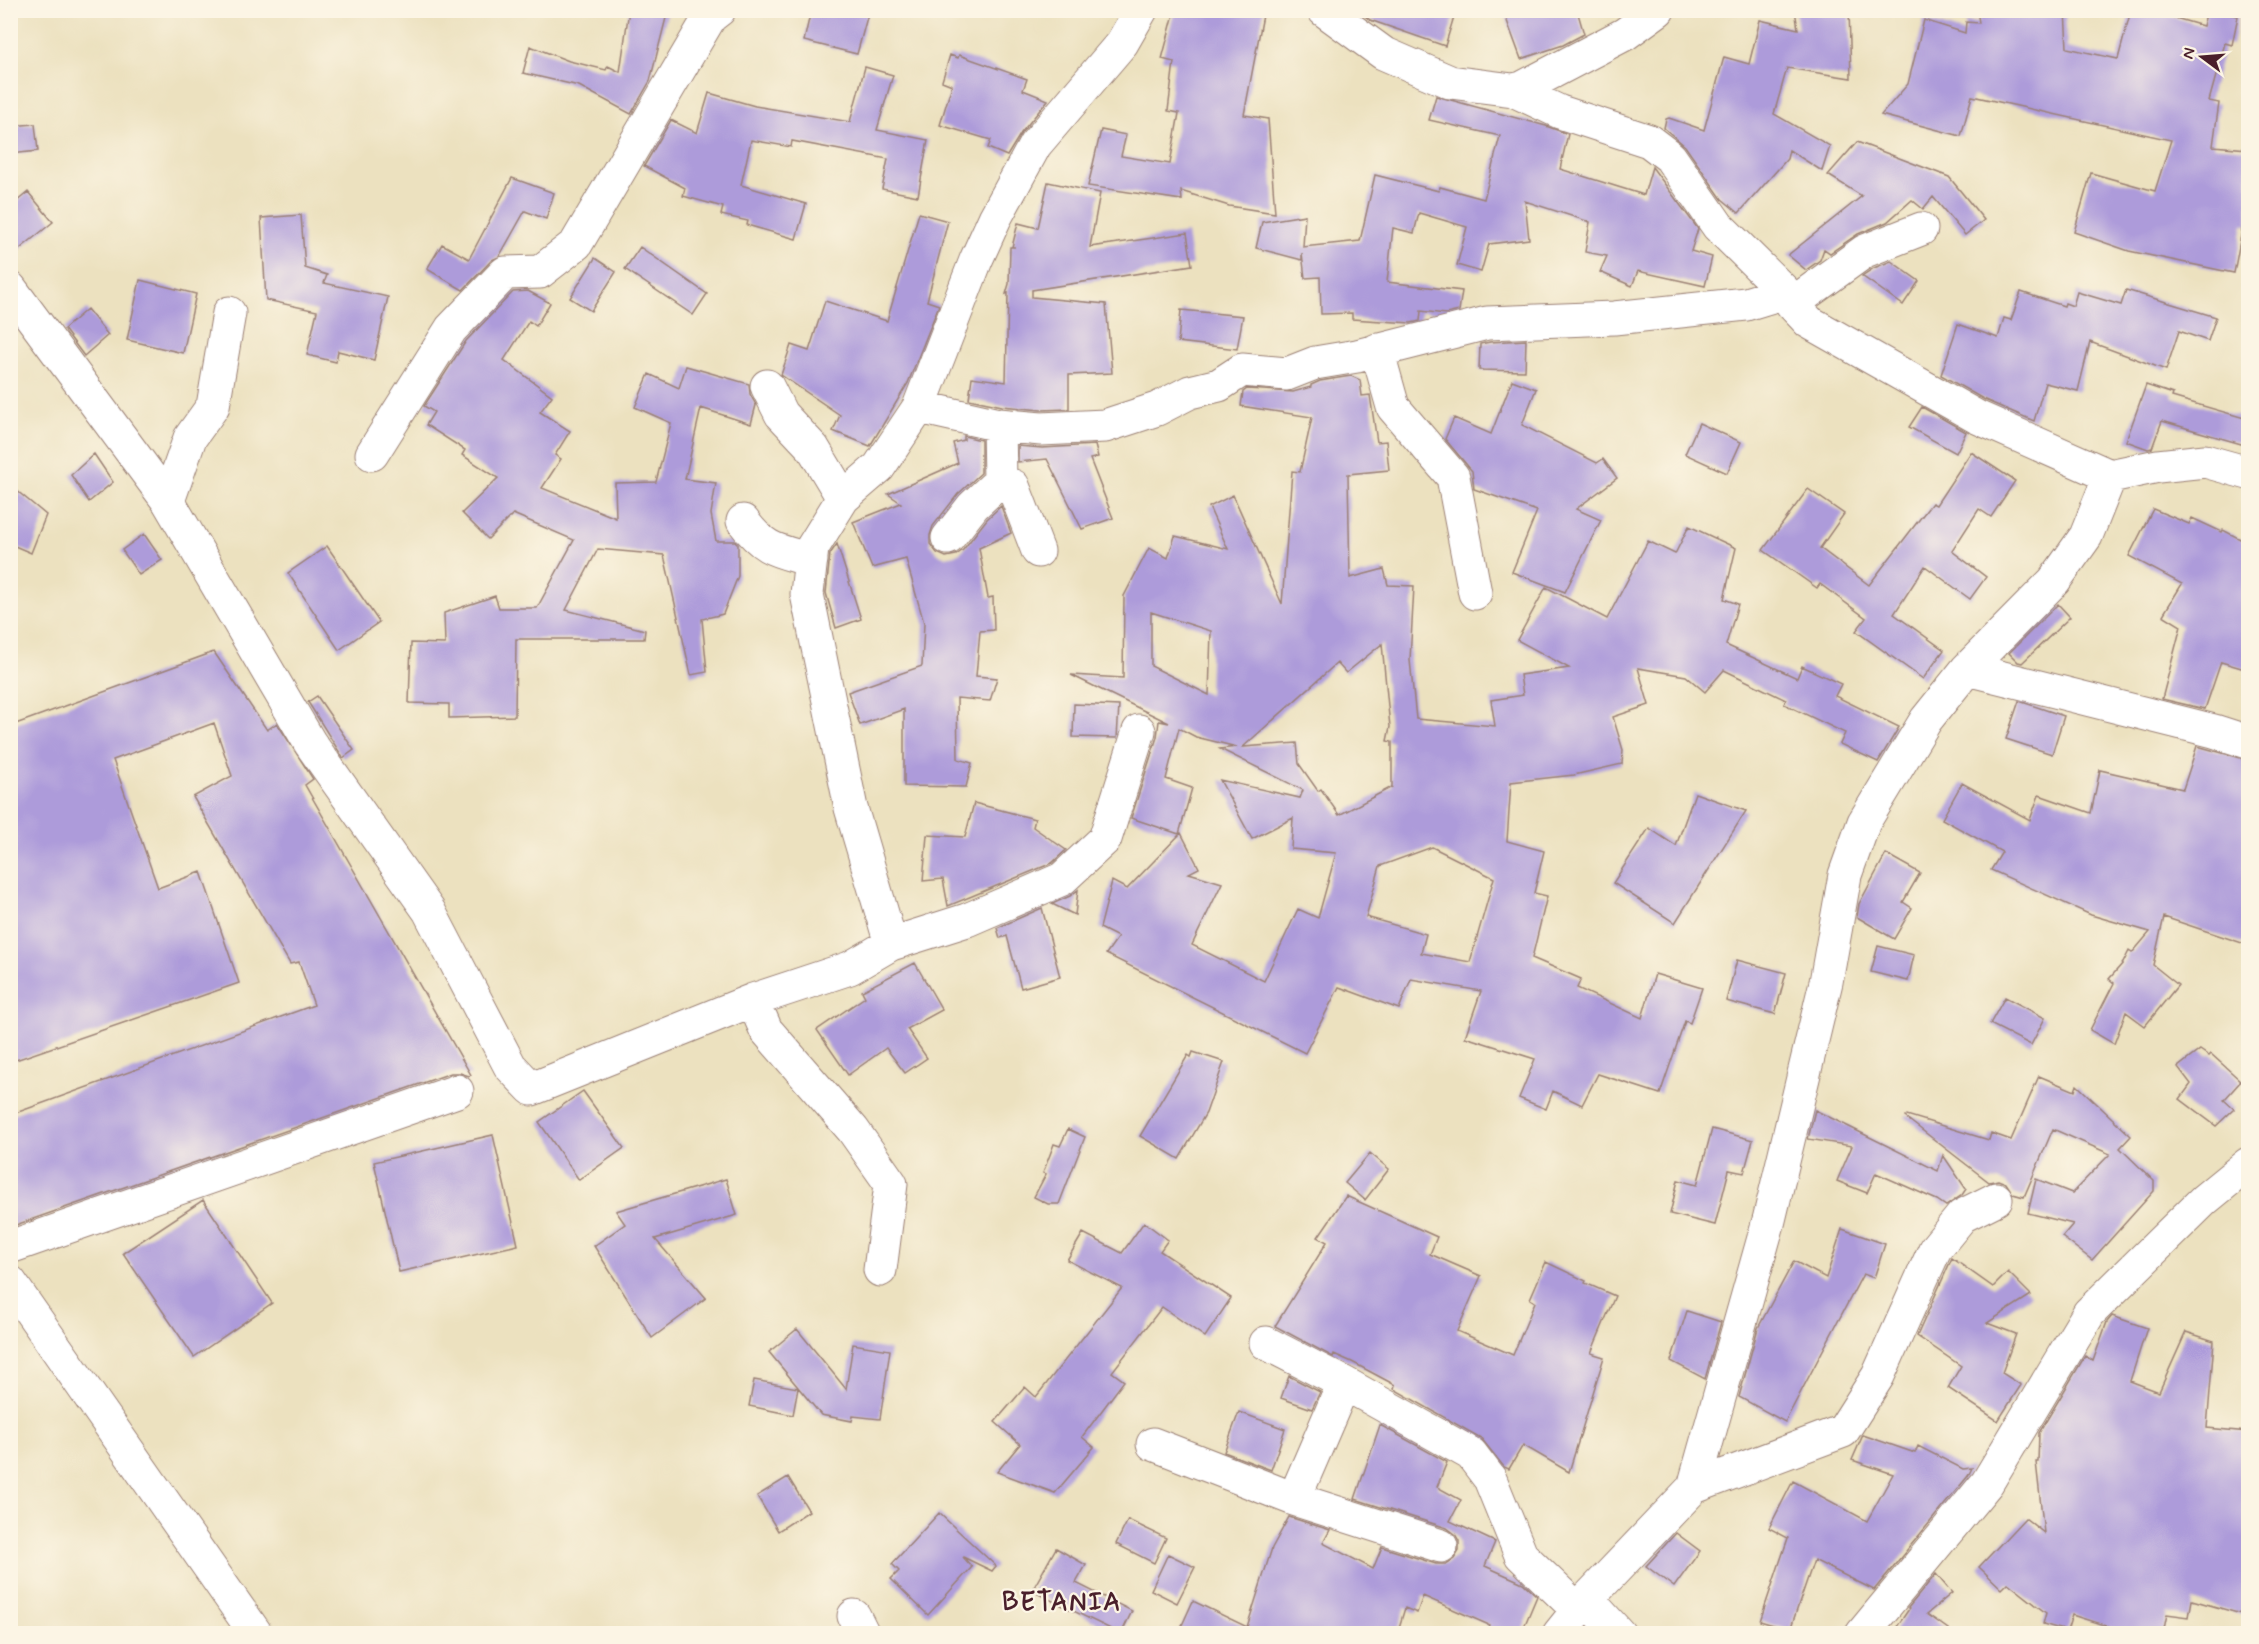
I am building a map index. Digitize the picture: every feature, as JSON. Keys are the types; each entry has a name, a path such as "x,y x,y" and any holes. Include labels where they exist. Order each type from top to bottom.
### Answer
{"street":[{"path":"372,454 451,329 497,281 505,273 540,272 576,244 710,18 719,10"},
{"path":"891,944 851,808 807,594 812,548 843,498 879,467 919,407 976,260 995,218 1035,145 1122,43 1141,10"},
{"path":"1324,10 1383,53 1450,82 1513,90 1560,112 1649,141 1670,157 1718,226 1809,322 1977,417 2110,476 2158,466 2205,461 2248,473"},
{"path":"1513,90 1522,88 1624,34 1658,10"},
{"path":"919,407 999,425 1041,429 1105,426 1157,409 1190,392 1219,385 1242,370 1287,374 1315,363 1367,353 1487,323 1614,318 1788,298 1865,251 1921,229"},
{"path":"10,288 168,501 310,743 429,911 510,1066 532,1089 753,1000 850,968 891,944 968,920 1062,879 1105,839 1139,731"},
{"path":"168,501 190,438 213,406 229,313"},
{"path":"1367,353 1393,406 1453,477 1475,593"},
{"path":"767,386 781,414 813,448 843,498"},
{"path":"948,538 974,506 1000,481 999,425"},
{"path":"1694,1487 1769,1220 1826,982 1845,875 1864,822 1926,720 1967,669 2054,581 2086,536 2110,476"},
{"path":"1000,481 1013,486 1038,551"},
{"path":"744,521 756,538 770,548 811,560"},
{"path":"1967,669 2214,731 2248,742"},
{"path":"753,1000 766,1030 853,1131 891,1184 880,1270"},
{"path":"10,1246 457,1091"},
{"path":"1862,1634 1987,1483 2089,1313 2204,1200 2248,1164"},
{"path":"1575,1614 1694,1487 1843,1431 1878,1376 1935,1249 1962,1216 1996,1199"},
{"path":"10,1282 256,1634"},
{"path":"1266,1343 1344,1383 1471,1454 1490,1479 1521,1555 1575,1614 1619,1634"},
{"path":"1294,1499 1344,1383"},
{"path":"1154,1444 1294,1499 1440,1546"}],"building":[{"path":"629,10 668,10 650,81 631,114 579,86 523,73 530,46 569,61 606,70 608,66 620,72"},
{"path":"811,10 869,10 857,54 804,41"},
{"path":"1175,10 1264,10 1244,115 1268,119 1275,213 1229,206 1181,191 1182,200 1088,186 1101,130 1126,135 1121,156 1170,164 1179,113 1168,111 1174,62 1162,59"},
{"path":"1358,10 1456,10 1445,46 1370,20"},
{"path":"1503,10 1577,10 1584,34 1563,45 1521,59"},
{"path":"1795,10 1849,10 1851,78 1787,68 1774,114 1830,146 1822,171 1789,150 1787,159 1739,213 1722,199 1685,146 1664,128 1666,119 1704,130 1724,57 1749,64 1760,20 1798,29"},
{"path":"1977,10 2065,10 2067,48 2118,59 2131,10 2148,10 2203,26 2207,10 2238,16 2232,45 2225,43 2209,101 2219,103 2213,146 2248,149 2248,225 2243,225 2234,273 2129,251 2074,232 2091,173 2155,191 2171,140 1972,96 1961,136 1881,115 1908,84 1924,20 1965,33 1966,22 1979,23"},
{"path":"950,55 958,58 959,55 1027,79 1023,90 1048,100 1021,133 1007,156 988,148 991,140 940,125 952,85 942,81"},
{"path":"865,67 893,75 877,130 928,140 918,196 882,189 888,159 792,141 791,147 751,140 741,185 806,204 796,239 747,225 748,221 721,215 723,207 683,196 685,188 644,166 671,120 697,133 709,93 755,106 850,122"},
{"path":"1436,96 1568,134 1560,169 1644,195 1652,167 1698,229 1691,251 1712,257 1705,286 1638,271 1632,286 1600,272 1607,256 1585,252 1590,222 1525,201 1529,239 1489,244 1481,272 1457,265 1467,227 1419,213 1414,233 1393,228 1387,282 1462,291 1459,311 1446,314 1421,311 1420,321 1411,323 1352,319 1352,313 1321,314 1320,277 1305,278 1302,253 1302,260 1256,248 1262,222 1305,215 1303,247 1360,241 1375,175 1439,191 1440,187 1484,199 1500,136 1429,120"},
{"path":"35,124 38,151 10,154 10,126"},
{"path":"1857,142 1949,177 1984,220 1965,235 1933,197 1923,209 1912,200 1887,222 1858,234 1830,253 1824,249 1820,260 1806,270 1788,255 1862,196 1828,175"},
{"path":"512,178 554,193 546,219 525,211 499,257 492,260 463,290 427,269 442,244 469,259"},
{"path":"1048,182 1100,193 1090,247 1187,233 1192,265 1032,290 1032,297 1106,304 1112,373 1069,375 1069,409 1041,410 1002,406 969,399 972,377 1006,382 1008,293 1006,294 1009,284 1010,247 1012,247 1018,223 1038,228"},
{"path":"28,192 53,222 10,257 10,207"},
{"path":"919,213 948,221 927,301 939,305 908,383 870,446 833,431 840,415 781,375 791,345 809,351 825,301 887,321"},
{"path":"301,215 305,268 327,275 324,283 388,297 374,360 338,351 336,362 307,355 317,311 266,300 261,218"},
{"path":"640,247 707,294 693,315 625,269"},
{"path":"595,258 616,272 591,311 570,298"},
{"path":"1891,261 1919,281 1903,305 1862,276"},
{"path":"140,280 196,294 183,353 127,340"},
{"path":"2126,290 2216,317 2208,341 2179,331 2166,370 2090,342 2078,391 2045,383 2034,421 1985,400 1941,375 1958,324 1998,338 2004,318 2011,320 2021,292 2064,306 2065,303 2073,306 2077,292 2121,305"},
{"path":"528,291 550,303 536,326 529,321 504,360 552,396 540,412 570,431 555,455 561,459 542,488 616,518 615,483 656,482 671,423 635,407 649,374 679,388 686,366 749,384 750,394 756,405 751,424 701,408 685,479 716,483 711,514 716,541 735,541 738,544 738,576 723,614 702,619 707,672 691,675 664,555 598,549 566,610 645,630 644,639 516,639 515,716 449,718 449,704 409,703 411,643 445,644 444,613 495,596 499,608 537,608 574,540 513,514 488,539 462,513 498,478 462,455 465,450 426,425 434,412 424,406 466,341 513,292"},
{"path":"87,309 108,335 84,356 64,329"},
{"path":"1181,310 1243,316 1237,349 1178,342"},
{"path":"1526,340 1525,371 1479,370 1480,344"},
{"path":"1351,376 1360,380 1362,396 1370,395 1377,442 1386,441 1389,470 1348,474 1350,578 1384,569 1388,585 1414,586 1410,660 1416,719 1495,726 1491,700 1523,695 1520,675 1569,668 1517,640 1546,587 1607,619 1648,541 1675,554 1689,526 1736,548 1724,599 1738,604 1726,645 1797,678 1802,666 1841,684 1835,696 1899,727 1878,762 1840,744 1845,733 1784,704 1786,700 1724,670 1705,692 1686,676 1638,668 1649,705 1613,717 1623,750 1622,764 1574,775 1511,782 1507,841 1544,851 1534,893 1547,896 1532,958 1581,979 1577,988 1642,1018 1655,974 1702,988 1690,1023 1685,1021 1660,1094 1598,1074 1582,1105 1553,1091 1546,1109 1519,1098 1535,1059 1465,1037 1481,991 1411,979 1399,1009 1339,987 1305,1053 1106,954 1118,937 1100,928 1112,881 1127,889 1181,833 1199,868 1189,873 1222,883 1192,945 1264,981 1298,909 1318,918 1336,853 1291,849 1293,818 1252,839 1220,780 1300,798 1303,790 1220,749 1237,747 1196,737 1179,728 1166,779 1192,788 1179,834 1131,818 1157,737 1159,721 1169,723 1071,675 1123,678 1124,596 1149,548 1168,558 1175,536 1228,549 1209,507 1233,495 1282,604 1292,471 1300,472 1312,417 1241,406 1243,392 1247,389 1293,392 1311,387 1320,381","holes":["1151,612 1211,631 1209,695 1151,666","1382,644 1390,727 1387,741 1392,742 1392,787 1339,815 1321,789 1318,791 1299,764 1297,743 1243,747 1337,663 1346,673","1432,847 1494,878 1470,962 1421,953 1426,934 1366,917 1380,866"]},
{"path":"1512,380 1536,389 1522,425 1597,463 1603,459 1617,478 1576,509 1601,520 1565,592 1512,572 1537,511 1474,489 1472,471 1445,439 1454,418 1491,434"},
{"path":"2146,385 2173,394 2172,397 2248,419 2248,446 2162,421 2152,448 2148,449 2126,441"},
{"path":"1922,407 1966,432 1956,453 1909,427"},
{"path":"1699,423 1741,442 1727,473 1685,454"},
{"path":"964,436 981,440 981,473 958,494 933,526 930,544 937,553 946,557 956,555 1001,506 1011,533 979,548 988,598 993,597 994,630 980,631 976,676 997,678 990,701 957,698 958,759 972,763 966,787 904,786 904,709 860,725 848,692 922,666 924,623 906,559 872,568 853,522 901,503 888,494 958,463 953,443 964,440"},
{"path":"1095,445 1098,457 1090,459 1113,518 1082,529 1047,459 1018,462 1018,446 1042,448"},
{"path":"1971,452 2015,481 1991,517 1979,509 1952,551 1986,577 1970,599 1925,566 1894,614 1944,650 1923,679 1856,631 1866,618 1820,584 1817,588 1763,550 1808,489 1844,514 1820,548 1869,585 1932,503 1936,505"},
{"path":"94,454 113,482 89,502 71,475"},
{"path":"10,485 46,515 31,553 10,544"},
{"path":"2153,509 2189,524 2192,518 2248,543 2248,670 2221,662 2205,709 2162,699 2181,626 2163,615 2182,584 2129,556"},
{"path":"144,534 162,560 139,575 122,550"},
{"path":"837,544 861,619 836,628 826,593 830,554"},
{"path":"327,546 379,622 339,650 288,573"},
{"path":"2058,604 2070,617 2022,663 2018,662 2009,653"},
{"path":"214,652 267,730 277,723 313,779 305,785 471,1075 451,1073 10,1227 10,1115 314,1005 299,962 290,964 193,797 232,776 214,723 113,760 158,888 201,872 239,983 10,1062 10,726"},
{"path":"317,696 354,750 343,758 308,702"},
{"path":"2019,701 2064,716 2052,754 2006,739"},
{"path":"1074,704 1119,706 1117,738 1073,737"},
{"path":"2197,746 2248,760 2248,945 2164,917 2153,965 2178,985 2145,1026 2126,1012 2114,1044 2090,1030 2114,983 2109,979 2123,963 2129,951 2132,953 2150,932 2091,915 1991,870 2002,852 1942,819 1962,783 2030,820 2039,795 2091,813 2100,770 2183,789"},
{"path":"1695,793 1746,811 1675,923 1613,883 1649,828 1676,846"},
{"path":"974,803 1035,819 1033,827 1066,850 1052,863 948,906 943,879 923,881 927,835 965,837"},
{"path":"1886,854 1920,873 1903,902 1912,908 1894,939 1857,917 1859,904"},
{"path":"1078,890 1075,915 1052,904 1070,896"},
{"path":"1042,908 1060,977 1021,988 1007,936 1000,938 997,928"},
{"path":"1878,946 1914,955 1908,981 1871,972"},
{"path":"1737,960 1786,973 1775,1014 1726,1001"},
{"path":"915,963 942,1010 907,1029 927,1058 905,1073 886,1048 848,1075 817,1030 865,997 862,991"},
{"path":"2005,997 2045,1018 2031,1045 1990,1024"},
{"path":"2200,1050 2209,1056 2211,1054 2241,1081 2224,1100 2234,1109 2216,1126 2180,1099 2191,1084 2178,1067"},
{"path":"1193,1052 1224,1062 1206,1113 1179,1159 1140,1136 1188,1055 1191,1057"},
{"path":"2039,1076 2075,1091 2077,1085 2131,1136 2120,1148 2154,1181 2154,1191 2092,1260 2062,1237 2073,1224 2028,1213 2036,1179 2072,1193 2110,1154 2053,1129 2024,1197 2013,1194 2006,1183 1998,1180 1989,1182 1905,1117 1907,1115 1989,1140 1991,1133 2011,1140"},
{"path":"583,1091 624,1148 579,1180 539,1122"},
{"path":"1815,1110 1938,1171 1943,1155 1966,1189 1962,1195 1946,1206 1876,1173 1867,1193 1837,1181 1852,1146 1808,1139"},
{"path":"1068,1129 1085,1137 1059,1204 1048,1204 1034,1197 1046,1174 1043,1173 1054,1144 1060,1146"},
{"path":"1712,1129 1753,1140 1744,1173 1729,1170 1715,1225 1670,1214 1678,1180 1697,1185"},
{"path":"493,1135 518,1245 399,1272 374,1162"},
{"path":"1370,1153 1389,1169 1365,1200 1345,1183"},
{"path":"726,1179 737,1215 655,1239 706,1298 652,1338 594,1246 625,1224 616,1211"},
{"path":"1346,1196 1437,1237 1430,1254 1481,1276 1457,1331 1513,1355 1535,1302 1530,1299 1546,1262 1615,1296 1591,1353 1604,1357 1569,1472 1523,1445 1509,1469 1504,1467 1481,1438 1394,1389 1395,1385 1352,1362 1334,1354 1333,1357 1275,1326 1327,1242 1318,1237"},
{"path":"203,1200 272,1303 194,1357 123,1253"},
{"path":"1144,1222 1168,1240 1160,1251 1231,1298 1205,1337 1162,1307 1112,1372 1124,1381 1082,1437 1094,1447 1055,1493 997,1472 1020,1444 995,1422 1025,1387 1036,1397 1122,1288 1067,1260 1083,1233 1122,1253"},
{"path":"1842,1229 1885,1244 1874,1278 1863,1274 1785,1422 1739,1397 1758,1328 1794,1261 1826,1278"},
{"path":"1952,1258 1993,1287 2008,1272 2031,1295 1987,1323 2016,1334 2002,1373 2021,1385 1998,1421 1948,1388 1961,1366 1917,1336"},
{"path":"1687,1311 1721,1322 1705,1379 1671,1361"},
{"path":"2112,1316 2147,1328 2130,1381 2159,1392 2186,1332 2214,1341 2207,1428 2248,1432 2248,1560 2244,1583 2248,1585 2248,1616 2192,1600 2189,1617 2167,1614 2163,1634 2132,1634 2072,1615 2067,1631 2043,1624 2046,1613 2008,1583 2002,1589 1979,1567 2025,1518 2044,1533 2036,1462 2038,1462 2039,1433 2085,1356 2093,1361 2107,1322"},
{"path":"797,1329 846,1389 853,1344 890,1350 880,1419 853,1416 852,1421 821,1415 769,1352"},
{"path":"1289,1376 1320,1392 1312,1409 1281,1398"},
{"path":"754,1380 798,1388 793,1415 749,1406"},
{"path":"1239,1412 1285,1429 1271,1470 1224,1452"},
{"path":"1380,1425 1447,1462 1437,1487 1461,1500 1450,1521 1495,1542 1485,1566 1523,1583 1537,1596 1521,1634 1486,1634 1489,1625 1423,1596 1417,1613 1405,1608 1397,1634 1178,1634 1193,1601 1247,1627 1272,1548 1289,1517 1330,1530 1323,1543 1373,1569 1382,1547 1436,1564 1446,1564 1454,1559 1459,1551 1459,1541 1455,1534 1447,1528 1355,1499"},
{"path":"1863,1435 1915,1453 1918,1446 1963,1469 1972,1468 1968,1476 1874,1590 1814,1560 1790,1630 1760,1621 1788,1538 1769,1528 1793,1481 1867,1521 1893,1474 1852,1460"},
{"path":"788,1477 809,1511 778,1531 757,1496"},
{"path":"939,1513 996,1566 992,1571 963,1557 972,1567 928,1615 891,1579 899,1571 892,1564"},
{"path":"1128,1520 1166,1538 1154,1563 1116,1544"},
{"path":"1676,1533 1700,1551 1674,1587 1646,1566"},
{"path":"1056,1548 1086,1565 1076,1583 1132,1611 1121,1634 1032,1591"},
{"path":"1168,1554 1195,1567 1177,1603 1151,1590"},
{"path":"1936,1574 1952,1593 1927,1614 1955,1634 1892,1634 1908,1608"}],"district":[{"name":"BETANIA","path":"1062,1603"}]}
